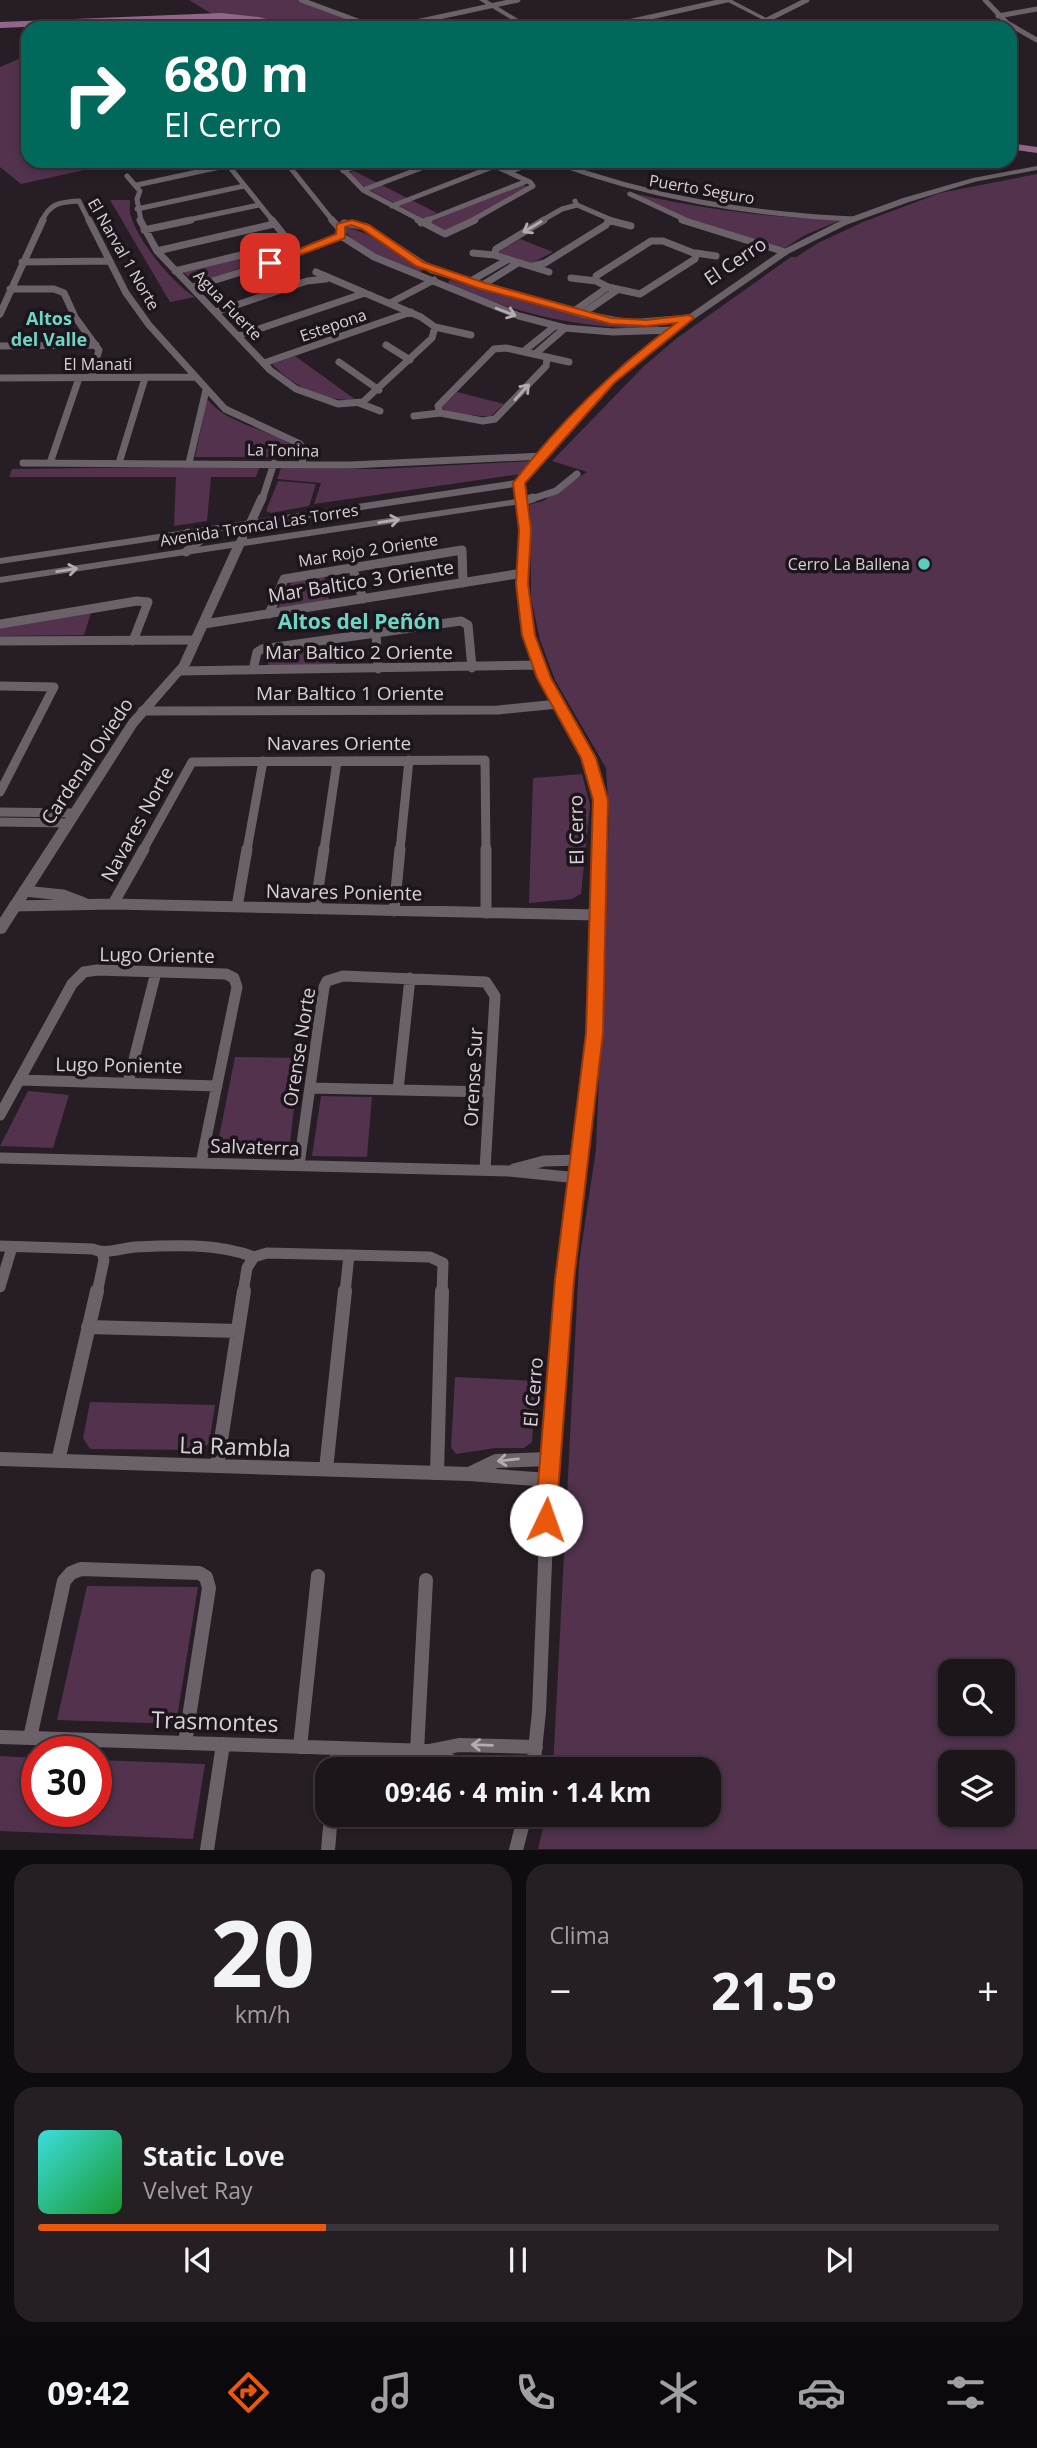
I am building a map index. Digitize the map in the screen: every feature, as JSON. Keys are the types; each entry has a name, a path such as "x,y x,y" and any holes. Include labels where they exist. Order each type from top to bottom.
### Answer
{"main road":[{"path":"98,21 221,16 264,21"},
{"path":"0,25 21,24"},
{"path":"1017,147 1037,150"}],"street":[{"path":"305,0 359,21"},
{"path":"482,0 518,21"},
{"path":"421,21 518,0"},
{"path":"632,21 727,0 762,21"},
{"path":"766,21 807,0"},
{"path":"985,0 998,16 1006,21"},
{"path":"998,16 1037,8 1031,0"},
{"path":"1017,28 1037,40"},
{"path":"127,176 137,185 214,168"},
{"path":"230,168 297,251"},
{"path":"290,168 340,232 374,257 519,316 555,326 646,332 672,330"},
{"path":"341,168 363,190 438,232 447,234 533,185 500,168"},
{"path":"343,171 351,168"},
{"path":"363,190 421,168"},
{"path":"392,206 490,168"},
{"path":"509,172 520,168"},
{"name":"Puerto Seguro","path":"569,168 656,197 713,208 783,216 854,219"},
{"name":"El Cerro","path":"535,1757 549,1459 565,1280 594,1033 601,800 589,758 538,664 525,618 525,530 519,483 610,381 661,338 785,252 854,219 963,183 1037,168"},
{"path":"421,223 527,181"},
{"path":"606,182 677,218 785,252"},
{"name":"Agua Fuerte","path":"137,185 140,191 137,209 144,230 157,251 281,380 306,394 338,404 359,403 380,411"},
{"path":"137,209 244,186"},
{"path":"570,199 609,220 631,226"},
{"name":"El Narval 1 Norte","path":"22,262 52,205 67,200 75,200 83,205 126,293 149,326 225,409 300,444 304,453 302,464"},
{"path":"144,230 259,205"},
{"path":"494,255 496,249 551,215 565,207 577,205"},
{"path":"321,208 357,224 419,264 481,286 582,314 629,323 689,318"},
{"path":"533,266 545,263 606,225 609,220"},
{"path":"157,251 274,223"},
{"path":"193,287 297,251 340,232 344,223 357,224"},
{"path":"596,281 596,275 644,243 654,240 716,256"},
{"path":"174,271 290,243"},
{"path":"571,278 596,281 617,290 637,294 648,290 695,258 695,252"},
{"path":"472,253 494,255 549,272"},
{"path":"469,282 507,260"},
{"path":"0,314 22,262 109,261"},
{"path":"481,286 518,264"},
{"path":"316,272 411,312 435,327 471,335"},
{"path":"216,312 307,281 329,279"},
{"path":"394,305 438,282"},
{"path":"573,311 608,287"},
{"path":"10,289 62,291 75,317 96,345 99,354 91,378"},
{"path":"582,314 617,290"},
{"path":"238,336 365,293"},
{"name":"Estepona","path":"264,363 411,312"},
{"path":"524,351 555,326"},
{"path":"359,403 379,390 432,338 435,327"},
{"path":"535,354 565,328"},
{"path":"646,332 661,338"},
{"path":"0,346 96,345"},
{"path":"386,345 410,360"},
{"path":"440,413 438,406 488,352 498,348 569,362"},
{"path":"414,416 440,413 491,420 499,417 546,366 547,359"},
{"path":"339,362 379,390"},
{"name":"El Manati","path":"0,378 196,377"},
{"path":"50,463 79,378"},
{"path":"119,463 145,378"},
{"path":"189,463 206,390"},
{"path":"491,420 494,425 491,430"},
{"name":"La Tonina","path":"23,464 364,465 542,456"},
{"name":"Cardenal Oviedo","path":"0,929 142,711 179,671 204,624 268,486 274,463"},
{"path":"523,501 556,491 577,474"},
{"name":"Avenida Troncal Las Torres","path":"0,561 519,483"},
{"name":"Avenida Troncal Las Torres","path":"0,580 523,501"},
{"path":"186,552 199,541 196,536 188,533"},
{"name":"Mar Rojo 2 Oriente","path":"269,614 286,578 352,567 459,550 463,552 463,583"},
{"path":"352,567 363,599"},
{"name":"Mar Baltico 3 Oriente","path":"204,624 523,573"},
{"path":"0,624 137,601 148,602 133,641"},
{"path":"253,670 258,650 465,622 468,625 472,668"},
{"path":"376,633 378,669"},
{"path":"0,641 196,640"},
{"name":"Mar Baltico 2 Oriente","path":"179,671 472,668 538,664"},
{"path":"0,686 54,687 0,792"},
{"name":"Mar Baltico 1 Oriente","path":"142,711 498,710 558,704"},
{"path":"394,911 409,760"},
{"name":"Navares Oriente","path":"192,762 485,760 486,913"},
{"path":"237,907 263,761"},
{"path":"315,909 337,761"},
{"name":"Navares Norte","path":"113,904 192,762"},
{"path":"0,813 71,818"},
{"path":"0,822 71,818"},
{"name":"Navares Poniente","path":"24,891 63,895 90,905"},
{"name":"Navares Poniente","path":"14,906 113,904 597,915"},
{"name":"Lugo Oriente","path":"20,1080 80,974 92,971 221,974 234,978 237,987 216,1086"},
{"path":"128,1083 156,972"},
{"name":"Orense Norte","path":"299,1166 324,987 331,978 410,978"},
{"path":"398,1090 410,978"},
{"name":"Orense Sur","path":"410,978 476,980 491,987 495,996 485,1170"},
{"path":"0,1115 20,1080"},
{"name":"Lugo Poniente","path":"20,1080 216,1086"},
{"path":"201,1163 216,1086"},
{"path":"310,1088 489,1092"},
{"name":"Salvaterra","path":"0,1158 485,1170 578,1178"},
{"name":"Salvaterra","path":"509,1171 544,1161 580,1160"},
{"path":"0,1287 6,1246 93,1249 102,1253 124,1247 234,1249 254,1257 267,1253 433,1257 441,1261 444,1270 437,1473"},
{"path":"58,1461 104,1260 102,1253"},
{"path":"326,1469 349,1255"},
{"path":"217,1466 247,1268 254,1257"},
{"path":"88,1327 238,1331"},
{"name":"La Rambla","path":"0,1459 469,1474 548,1480"},
{"name":"La Rambla","path":"469,1474 496,1461 549,1459"},
{"path":"30,1736 64,1581 71,1573 81,1569 199,1573 206,1577 209,1588 185,1743"},
{"path":"299,1747 318,1576"},
{"path":"423,1751 426,1580"},
{"name":"Trasmontes","path":"0,1737 21,1738"},
{"name":"Trasmontes","path":"112,1741 423,1751 459,1745 536,1747"},
{"path":"208,1850 223,1744"},
{"path":"337,1757 338,1748"},
{"name":"Trasmontes","path":"423,1751 438,1757"},
{"path":"328,1850 330,1827"},
{"path":"516,1850 523,1827"}],"shaded area":[{"path":"189,0 297,0 354,21 275,21 212,14"},
{"path":"21,58 21,168 93,168 21,184 0,167 0,67"},
{"path":"354,171 437,213 424,219 364,187 348,173"},
{"path":"1037,174 1037,1849 538,1849 543,1827 721,1827 721,1757 554,1757 579,1262 596,1150 609,818 606,768 555,680 540,640 531,598 528,505 543,501 587,472 552,461 643,367 677,338 791,257 796,257 818,243 863,222 940,193"},
{"path":"522,184 527,187 452,230 445,232 428,223"},
{"path":"623,191 731,211 841,220 805,235 783,249 679,216"},
{"path":"110,200 130,200 130,213 148,249 177,283 195,297 170,302"},
{"path":"347,227 367,234 424,269 419,273 370,251 344,231"},
{"path":"520,239 553,252 530,264 495,254"},
{"path":"288,248 288,252 199,282 193,281 183,272"},
{"path":"450,280 608,323 658,326 659,330 577,323 528,313 450,285"},
{"path":"295,356 356,400 333,398 311,391 290,380 272,364"},
{"path":"457,392 504,404 490,417 446,412 442,407"},
{"path":"207,399 227,416 288,443 299,451 296,457 195,457"},
{"path":"532,461 521,474 314,504 321,483 277,479 281,468 379,469"},
{"path":"260,466 256,477 211,477 207,521 174,526 176,477 9,477 12,469"},
{"path":"278,481 316,484 309,506 271,513 266,511"},
{"path":"324,575 329,600 278,608 292,581"},
{"path":"91,613 84,635 0,636 0,627"},
{"path":"338,643 336,664 268,666 268,655"},
{"path":"582,774 590,805 581,894 572,899 529,903 533,778"},
{"path":"235,1057 300,1058 289,1151 281,1156 220,1153 217,1147"},
{"path":"28,1091 69,1095 53,1148 0,1146"},
{"path":"321,1096 372,1097 367,1157 312,1156"},
{"path":"455,1377 536,1381 532,1442 524,1448 496,1448 456,1454 451,1447"},
{"path":"90,1402 215,1405 209,1444 197,1450 90,1449 83,1438"},
{"path":"87,1586 198,1587 176,1724 57,1720"},
{"path":"0,1756 21,1757 21,1827 112,1827 112,1761 205,1764 193,1839 0,1831"}],"place":[{"name":"Cerro La Ballena","path":"924,564"}],"district":[{"name":"Altos del Valle","path":"49,328"},
{"name":"Altos del Peñón","path":"359,621"}],"route":[{"path":"270,263 324,240 341,236 340,226 352,222 366,227 419,264 481,286 611,321 646,323 689,318 610,381 519,483 525,530 522,584 528,635 544,678 589,758 601,800 594,1033 565,1280 550,1438 546,1520"}]}
